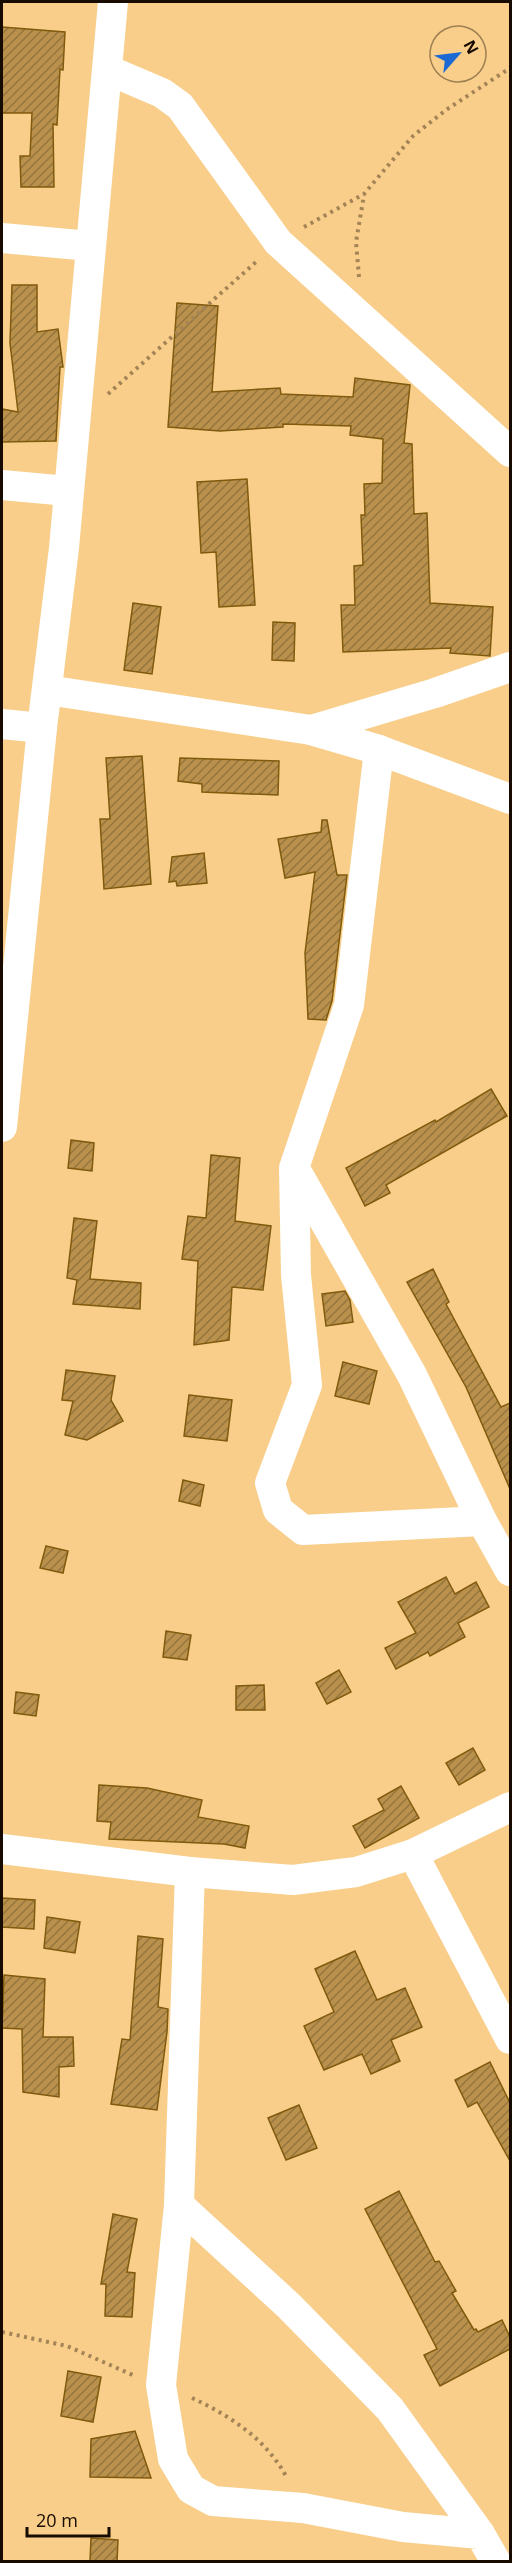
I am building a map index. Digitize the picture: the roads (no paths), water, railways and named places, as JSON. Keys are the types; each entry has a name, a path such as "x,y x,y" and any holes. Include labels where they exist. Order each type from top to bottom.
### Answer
{"street":[{"path":"2,1127 8,998 47,690 68,490 113,2"},
{"path":"108,70 162,93 180,106 278,242 510,452"},
{"path":"2,238 90,246"},
{"path":"2,485 68,490"},
{"path":"310,730 435,693 510,667"},
{"path":"47,690 310,730 379,750 510,799"},
{"path":"2,724 42,728"},
{"path":"379,750 349,1005 294,1168 296,1275 307,1385 270,1483 278,1510 303,1530 482,1521"},
{"path":"294,1168 412,1375 482,1521 510,1571"},
{"path":"2,1849 190,1872 293,1880 356,1872 413,1854 510,1806"},
{"path":"413,1854 510,2038"},
{"path":"190,1872 179,2205 161,2385 173,2459 191,2489 213,2501 303,2508 403,2527 480,2534"},
{"path":"179,2205 289,2306 390,2409 480,2534 496,2562"}]}
